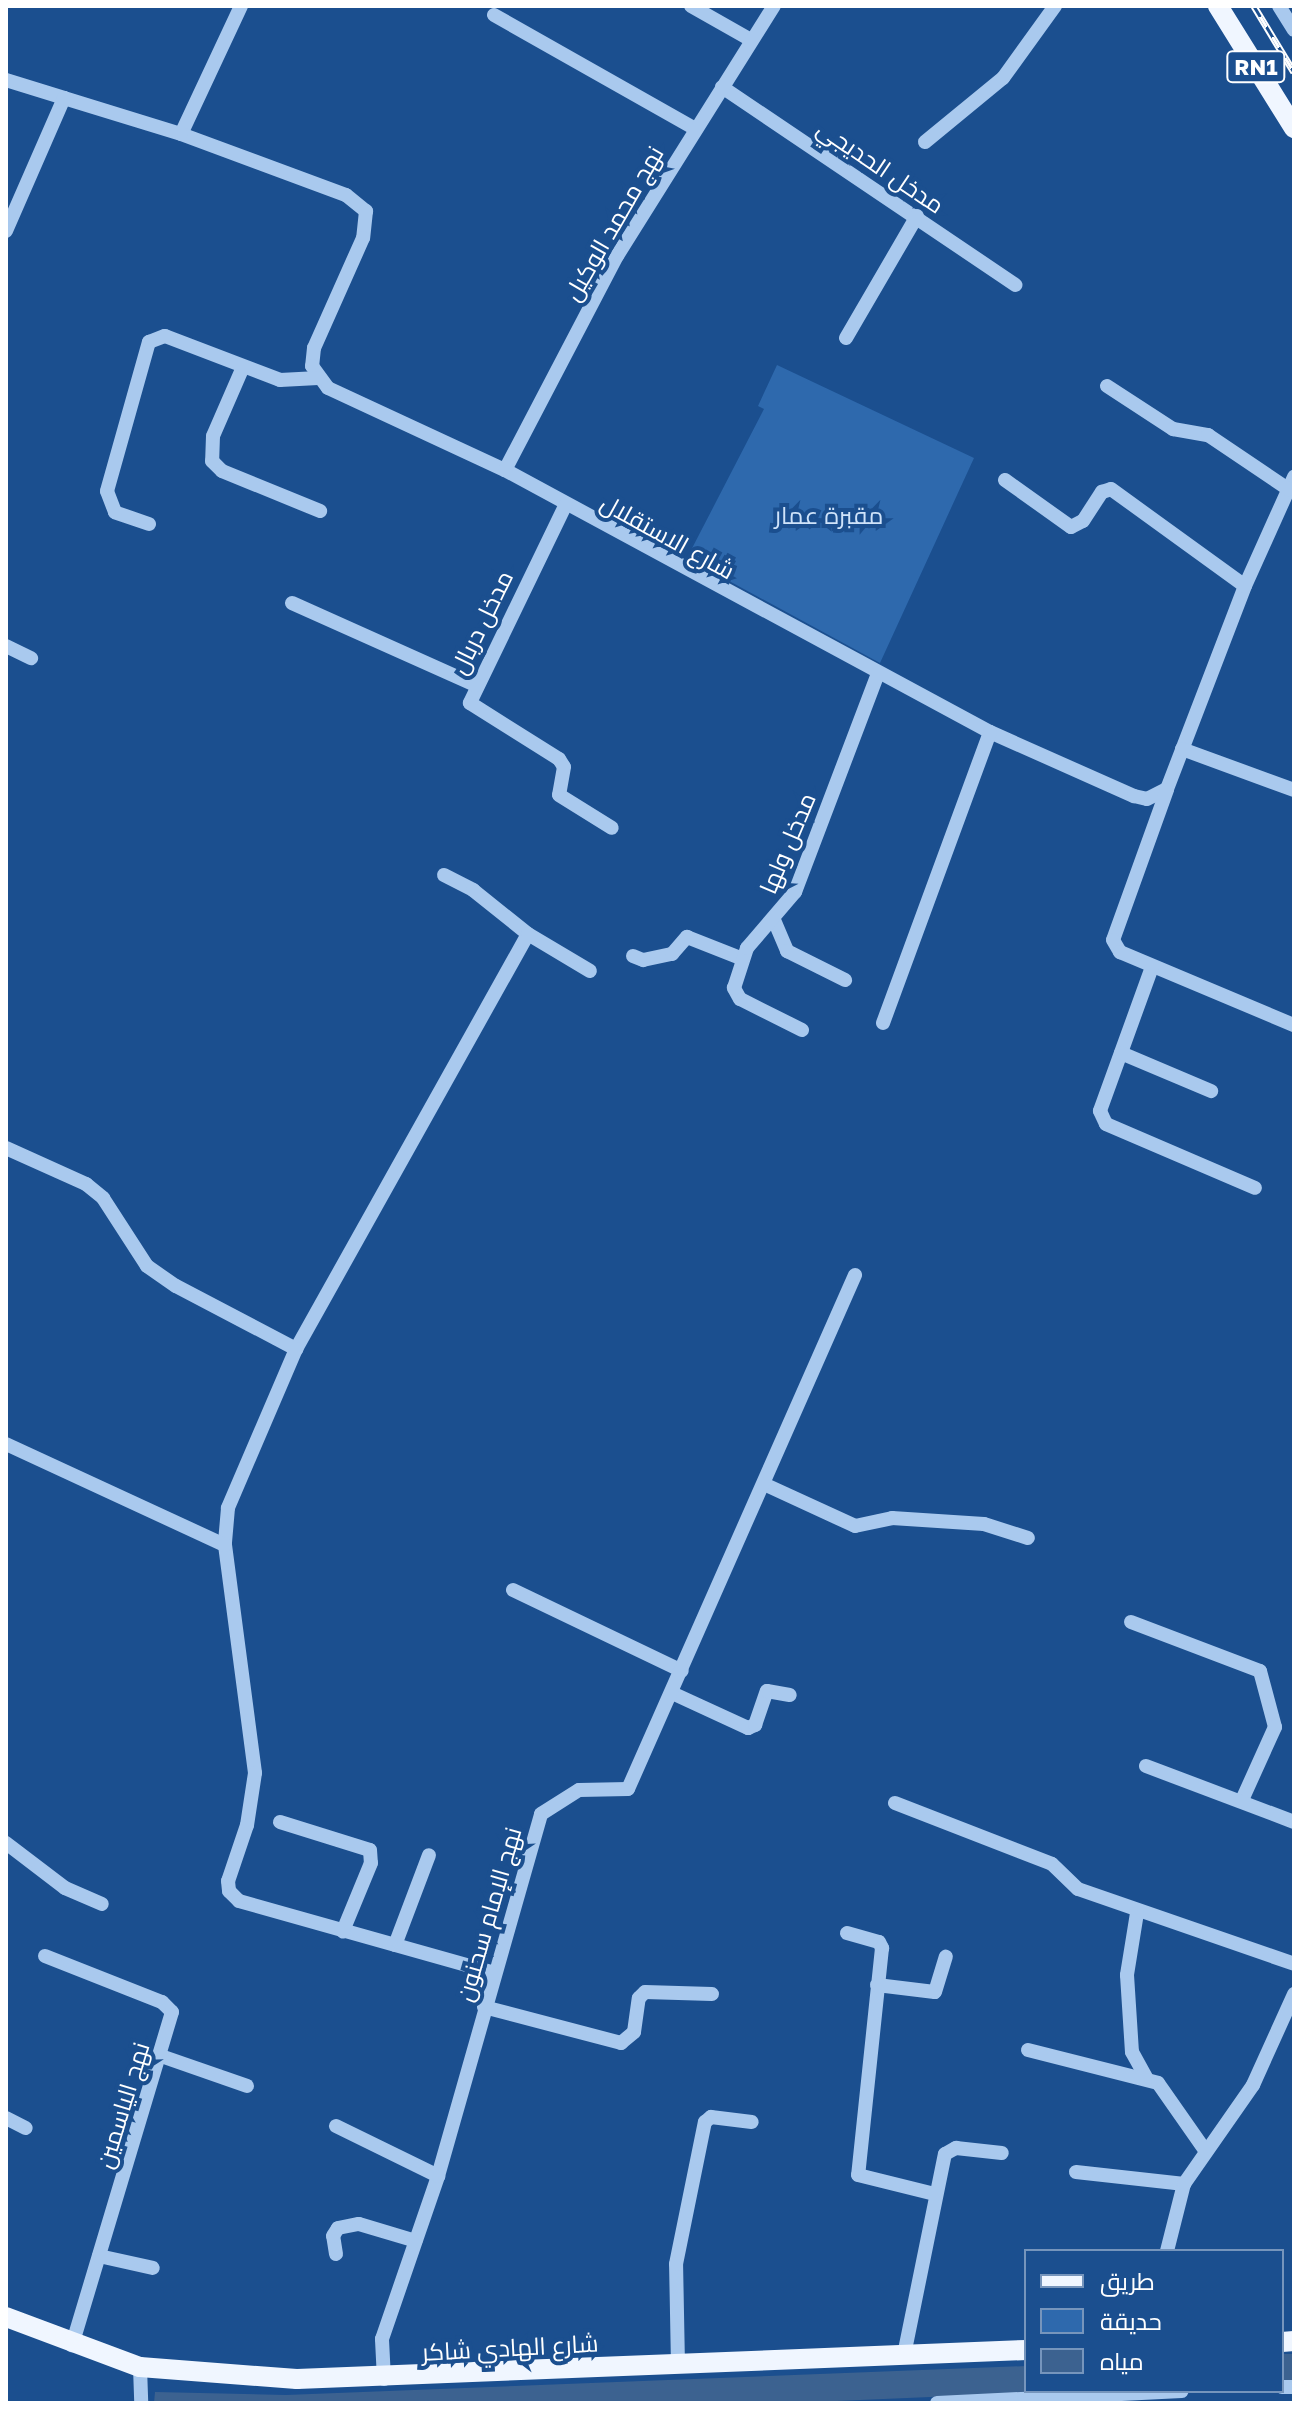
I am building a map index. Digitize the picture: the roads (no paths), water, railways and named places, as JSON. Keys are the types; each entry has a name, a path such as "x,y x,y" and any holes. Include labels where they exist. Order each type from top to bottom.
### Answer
{"main road":[{"name":"RN1","path":"1218,6 1294,128"},
{"name":"شارع الهادي شاكر","path":"6,2317 72,2345 140,2367 230,2376 384,2379 1024,2350"}],"street":[{"path":"181,134 241,6"},
{"path":"691,6 751,40"},
{"name":"نهج محمد الوكيل","path":"505,470 617,256 694,128 774,6"},
{"path":"925,142 1003,78 1055,6"},
{"path":"1279,6 1294,30"},
{"path":"494,15 694,128"},
{"path":"6,80 181,134 346,195 366,211 363,238 314,348 312,366 318,378 290,382 165,336 149,342 107,491 115,512 149,524"},
{"name":"مدخل الحديجي","path":"722,87 1015,285"},
{"path":"6,231 64,98"},
{"path":"846,338 917,216"},
{"path":"243,367 213,436 212,461 222,471 320,511"},
{"name":"شارع الاستقلال","path":"318,378 328,388 505,470 990,732 1134,796 1147,799 1167,789"},
{"path":"1107,386 1173,429 1208,435 1291,483 1245,586 1113,940 1120,952 1294,1025"},
{"path":"1005,480 1071,527 1083,521 1102,492 1111,489 1245,586"},
{"name":"مدخل دربال","path":"566,504 469,696 474,709 559,759 564,767 559,795 612,828"},
{"path":"292,603 475,685"},
{"path":"6,646 31,658"},
{"name":"مدخل ولها","path":"743,959 795,892 878,673"},
{"path":"883,1023 990,732"},
{"path":"1182,749 1294,790"},
{"path":"444,875 473,890 528,934 590,971"},
{"path":"774,920 787,951 845,980"},
{"path":"492,1972 239,1901 229,1891 247,1825 255,1773 225,1545 228,1508 296,1349 528,934"},
{"path":"633,956 643,960 672,954 687,937 743,959 734,988 740,999 802,1030"},
{"path":"1152,967 1100,1111 1106,1124 1255,1188"},
{"path":"1121,1053 1211,1091"},
{"path":"6,1148 86,1184 103,1198 147,1266 176,1286 296,1349"},
{"name":"نهج الإمام سحنون","path":"384,2379 382,2339 438,2176 492,1972 541,1814 579,1790 628,1789 766,1485 855,1275"},
{"path":"6,1444 225,1545"},
{"path":"766,1485 855,1526 892,1518 969,1523 1028,1538"},
{"path":"513,1590 682,1671"},
{"path":"1131,1622 1260,1671 1275,1727 1242,1800"},
{"path":"672,1693 748,1728 755,1725 767,1691 790,1695"},
{"path":"1146,1766 1294,1822"},
{"path":"895,1803 1052,1864 1078,1889 1137,1913 1182,1922 1294,1964"},
{"path":"280,1822 370,1850 371,1863 343,1931"},
{"path":"6,1843 65,1888 102,1904"},
{"path":"395,1945 429,1855"},
{"path":"1137,1913 1127,1975 1132,2052 1146,2077 1173,2102 1205,2150"},
{"path":"847,1933 880,1944 858,2175 935,2194"},
{"name":"نهج الياسمين","path":"45,1956 167,2006 172,2020 72,2345"},
{"path":"877,1985 935,1992 946,1957"},
{"path":"484,2007 621,2043 634,2032 639,1998 645,1992 712,1994"},
{"path":"1168,2249 1184,2184 1253,2085 1294,1994"},
{"path":"1028,2050 1146,2077"},
{"path":"161,2056 247,2086"},
{"path":"678,2365 676,2264 705,2122 711,2117 752,2122"},
{"path":"6,2118 26,2128"},
{"path":"336,2126 438,2176"},
{"path":"904,2355 942,2159 950,2150 1002,2153"},
{"path":"1076,2172 1184,2184"},
{"path":"336,2254 333,2236 338,2228 359,2224 416,2241"},
{"path":"99,2256 153,2268"},
{"path":"140,2367 141,2403"},
{"path":"937,2403 1098,2399 1161,2393"}],"water":[{"path":"1284,2354 1294,2354 1294,2382 1284,2382"},
{"path":"1024,2366 1025,2393 790,2403 154,2403 155,2392 286,2395"}],"railway":[{"path":"1254,6 1294,72"}],"park label":[{"name":"مقبرة عمار","path":"829,515"}]}
